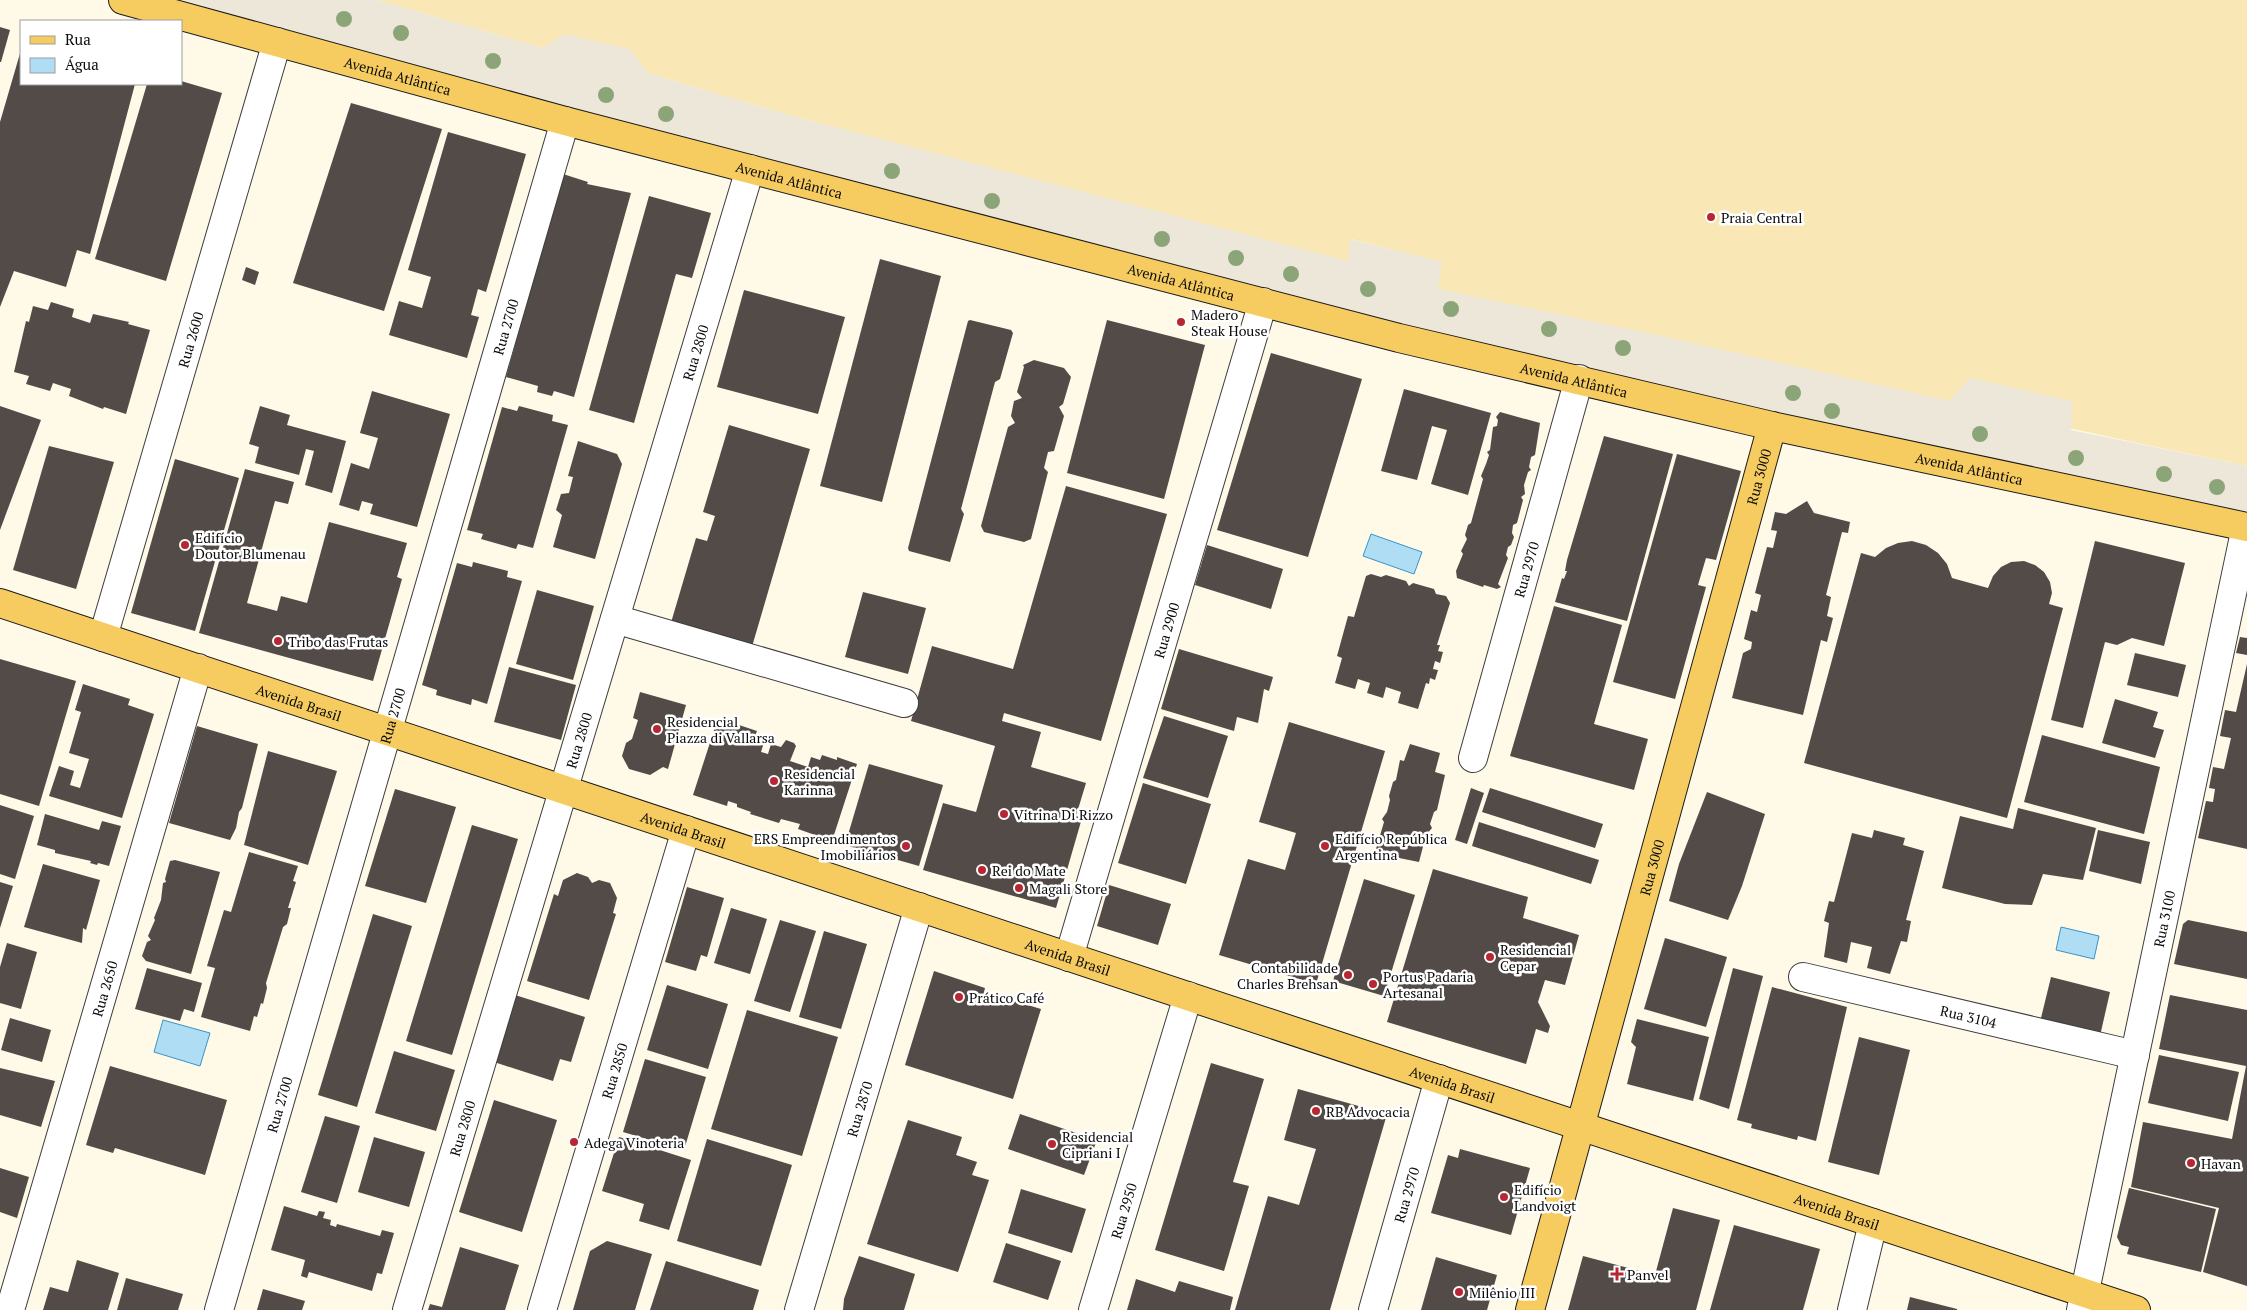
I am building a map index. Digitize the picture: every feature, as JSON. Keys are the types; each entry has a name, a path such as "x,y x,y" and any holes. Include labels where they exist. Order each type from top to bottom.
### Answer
{"main road":[{"name":"Avenida Atlântica","path":"123,0 565,121 1398,338 1579,379 1772,426 2247,527"},
{"name":"Rua 3000","path":"1530,1310 1582,1127 1772,426"},
{"name":"Avenida Brasil","path":"0,603 1873,1222 2082,1302 2136,1310"}],"street":[{"name":"Rua 2600","path":"103,637 277,42"},
{"name":"Rua 2700","path":"219,1310 565,121"},
{"name":"Rua 2800","path":"406,1310 750,169"},
{"name":"Rua 2900","path":"1069,957 1263,302"},
{"name":"Rua 2970","path":"1473,758 1579,379"},
{"name":"Rua 3100","path":"2082,1302 2247,527"},
{"path":"615,619 904,703"},
{"name":"Rua 2650","path":"10,1310 198,668"},
{"name":"Rua 2850","path":"542,1310 686,830"},
{"name":"Rua 2870","path":"799,1310 919,907"},
{"name":"Rua 3104","path":"1803,977 2135,1055"},
{"name":"Rua 2950","path":"1093,1310 1188,996"},
{"name":"Rua 2970","path":"1374,1310 1439,1080"},
{"path":"1852,1310 1873,1222"}],"sand":[{"name":"Praia Central","path":"377,0 2247,0 2247,466 1437,289 1441,262 1351,239 1348,262 785,114 648,73 630,49 543,48"}],"shaded area":[{"path":"167,0 377,0 543,48 564,34 630,49 648,73 785,114 1348,261 1350,239 1442,262 1438,289 1652,334 1950,401 1970,378 2072,401 2071,430 2247,466 2247,517 1578,372 568,111"}],"water":[{"path":"1371,534 1422,552 1414,574 1363,556"},
{"path":"2061,927 2099,936 2094,959 2056,950"},
{"path":"163,1020 210,1033 200,1066 154,1052"}],"building":[{"path":"0,27 10,30 1,62 0,62"},
{"path":"20,53 20,85 135,85 90,254 77,250 66,287 14,271 0,307 0,122"},
{"path":"182,81 222,93 166,281 95,259 147,85 182,85"},
{"path":"351,103 442,129 384,311 293,283"},
{"path":"448,132 526,154 486,292 478,289 471,315 479,317 467,358 389,335 399,301 422,308 431,277 408,270"},
{"path":"563,174 588,182 587,184 631,193 574,397 554,391 552,396 537,392 538,386 506,377"},
{"path":"649,196 711,213 692,278 676,274 634,423 589,410"},
{"path":"880,259 941,276 882,502 820,486"},
{"path":"246,267 259,272 255,285 242,280"},
{"path":"744,290 845,317 818,414 717,387"},
{"path":"51,302 74,309 72,317 90,323 93,314 129,322 128,324 150,330 126,414 104,407 103,409 69,396 71,389 53,383 50,391 26,384 29,376 14,372 26,321 29,322 33,306 48,310"},
{"path":"1107,320 1205,345 1164,499 1067,473"},
{"path":"968,321 1011,330 1013,333 1000,379 995,382 961,509 964,514 950,562 909,551 908,548"},
{"path":"1271,353 1362,379 1308,557 1217,530"},
{"path":"1034,360 1064,368 1071,377 1063,404 1059,407 1064,416 1054,451 1048,452 1044,468 1048,472 1031,539 1024,542 984,532 981,526 1008,427 1015,423 1011,416 1014,401 1022,398 1017,392 1023,365"},
{"path":"1404,389 1491,413 1468,495 1431,484 1447,430 1432,426 1417,480 1381,471"},
{"path":"372,391 450,414 417,527 370,514 373,504 362,501 359,511 339,505 351,463 369,469 378,438 360,433"},
{"path":"0,406 41,420 0,530"},
{"path":"260,406 290,415 287,425 346,441 332,493 305,485 314,451 306,449 299,475 255,463 259,447 249,444"},
{"path":"519,406 553,415 552,421 568,425 533,548 518,544 516,549 481,539 483,534 467,530 502,407 517,411"},
{"path":"1500,412 1540,423 1535,455 1531,457 1529,467 1531,470 1528,472 1524,485 1525,494 1521,497 1523,500 1517,523 1513,525 1512,533 1514,537 1511,545 1508,547 1506,555 1508,558 1498,584 1501,587 1497,589 1484,585 1483,587 1457,578 1456,571 1463,554 1461,551 1467,539 1465,535 1468,525 1471,523 1483,479 1481,476 1489,455 1487,452 1490,450 1493,427 1497,426 1498,420 1496,417"},
{"path":"729,425 810,449 751,650 670,626 696,538 707,541 715,516 703,512"},
{"path":"1604,436 1673,454 1627,621 1555,602 1562,578 1564,579 1567,571 1565,571 1567,560"},
{"path":"578,441 617,454 622,464 595,559 553,547 562,515 556,510 561,494 569,493 573,477 568,476"},
{"path":"49,446 114,462 76,589 13,570"},
{"path":"1677,454 1741,471 1716,560 1706,558 1698,585 1706,587 1675,699 1613,682"},
{"name":"Edifício Doutor Blumenau","path":"175,459 239,478 195,631 131,613"},
{"path":"245,469 294,482 288,504 275,501 247,603 277,611 281,596 307,603 329,522 407,543 397,577 402,579 373,681 199,633"},
{"path":"1066,486 1167,514 1101,741 1004,713 1002,721 1041,732 1031,767 1086,783 1076,816 1082,818 1056,908 923,870 943,803 976,812 995,746 911,721 932,646 1013,669"},
{"path":"1807,501 1814,513 1850,522 1848,533 1842,532 1826,595 1831,597 1827,616 1833,618 1827,642 1821,640 1803,715 1732,698 1743,653 1751,649 1752,642 1744,639 1751,610 1757,612 1761,595 1755,593 1767,547 1773,548 1777,531 1771,530 1775,512 1786,514"},
{"path":"1912,541 1926,545 1938,553 1947,564 1952,578 1988,588 1993,576 2001,567 2011,562 2024,561 2035,565 2044,572 2050,582 2052,593 2049,604 2063,608 2007,818 1804,763 1861,553 1875,557 1886,548 1898,543"},
{"path":"2095,541 2185,563 2164,646 2132,638 2117,645 2105,642 2083,728 2051,720"},
{"path":"1207,545 1283,569 1271,609 1195,585"},
{"path":"473,562 508,571 507,577 522,581 487,704 472,699 471,705 436,695 437,690 422,685 457,563 472,567"},
{"path":"1371,574 1381,577 1386,575 1406,581 1409,586 1413,583 1434,589 1436,594 1446,596 1450,603 1437,645 1440,645 1438,651 1443,652 1440,663 1435,661 1433,669 1438,670 1435,680 1430,678 1429,684 1426,683 1418,709 1398,703 1401,692 1386,687 1383,698 1367,693 1370,683 1358,679 1355,689 1335,683 1342,658 1337,656 1348,616 1354,617 1366,576"},
{"path":"537,590 594,606 573,680 516,664"},
{"path":"863,592 926,608 908,674 845,657"},
{"path":"1554,606 1622,625 1594,724 1648,739 1634,790 1510,756"},
{"path":"2240,637 2247,638 2247,655 2236,653"},
{"path":"1179,649 1273,677 1269,691 1264,689 1258,723 1237,717 1234,731 1161,709"},
{"path":"2135,653 2186,665 2178,697 2127,685"},
{"path":"0,659 76,681 39,806 0,794"},
{"path":"2247,664 2247,849 2198,838 2206,801 2213,802 2215,789 2209,788 2213,767 2224,769 2231,738 2220,736 2225,710 2236,712"},
{"path":"509,667 576,685 561,740 494,722"},
{"path":"83,684 130,699 128,705 154,714 122,818 49,796 59,766 74,771 70,785 80,788 89,759 69,753 81,712 75,710"},
{"name":"Residencial Piazza di Vallarsa","path":"640,692 686,705 668,769 663,767 650,775 629,769 622,756 626,743 632,739 638,720 633,718"},
{"path":"2115,699 2158,712 2153,727 2164,730 2155,758 2102,743"},
{"path":"1164,716 1228,736 1208,798 1143,778"},
{"name":"Residencial Karinna","path":"718,718 757,731 755,736 765,739 761,752 768,754 771,744 781,747 786,740 794,743 796,746 790,761 808,767 811,757 820,760 822,755 837,760 837,757 857,764 832,841 798,829 800,824 781,819 779,823 750,814 751,812 737,807 737,804 728,801 727,806 693,795"},
{"name":"Edifício República Argentina","path":"1289,722 1385,751 1316,984 1219,955 1248,859 1285,870 1296,833 1259,822"},
{"path":"197,726 258,744 242,808 230,840 169,823"},
{"path":"2042,735 2160,767 2144,834 2024,802"},
{"path":"1410,744 1440,753 1435,772 1445,775 1437,810 1434,812 1430,824 1432,828 1426,835 1419,862 1389,856 1387,853 1376,849 1384,822 1382,819 1387,812 1389,796 1393,782 1396,780 1400,760 1404,761"},
{"path":"268,751 337,771 308,865 244,845"},
{"path":"869,764 943,785 919,866 845,845"},
{"path":"1143,783 1211,804 1186,884 1118,863"},
{"path":"1471,788 1484,793 1467,844 1455,840"},
{"path":"1490,788 1603,824 1595,848 1482,812"},
{"path":"395,789 456,807 426,903 365,886"},
{"path":"1707,792 1765,814 1742,886 1728,920 1669,901 1679,864"},
{"path":"0,805 34,816 15,879 0,874"},
{"path":"2018,808 2096,828 2083,880 2043,874 2032,905 2005,904 1942,888 1960,816 2013,829"},
{"path":"45,814 99,830 102,821 121,826 109,866 98,863 97,865 90,863 91,861 55,853 55,850 37,845"},
{"path":"1479,822 1599,860 1591,884 1472,846"},
{"path":"472,825 518,839 452,1055 406,1041"},
{"path":"1874,830 1905,838 1903,845 1924,851 1906,920 1911,921 1907,942 1901,941 1890,974 1867,968 1872,947 1851,942 1847,963 1824,957 1829,923 1824,921 1829,901 1834,902 1852,833 1872,838"},
{"path":"2098,830 2150,842 2141,884 2089,871"},
{"path":"249,852 298,866 293,881 296,882 288,908 291,908 287,924 283,927 266,983 267,988 263,1004 261,1003 257,1017 254,1016 250,1031 201,1017 215,968 207,966 224,910 231,912"},
{"path":"175,860 220,872 191,974 146,961 142,956 147,942 151,940 148,936 161,900 163,883 166,882 165,879 170,861"},
{"path":"43,864 100,880 86,930 83,928 82,943 24,927"},
{"name":"Residencial Cepar","path":"1433,869 1528,897 1523,918 1579,935 1565,985 1545,980 1538,1002 1550,1026 1548,1033 1536,1029 1526,1064 1387,1022"},
{"path":"577,873 588,877 592,883 599,880 610,883 617,898 613,913 616,914 589,1000 527,981 554,894 558,896 563,880"},
{"path":"1364,879 1415,895 1384,996 1333,981"},
{"path":"0,882 13,886 0,928"},
{"path":"1109,885 1171,904 1158,945 1097,926"},
{"path":"687,887 724,898 707,957 701,955 696,971 665,962"},
{"path":"731,908 767,919 750,974 714,963"},
{"path":"373,914 412,926 357,1107 318,1095"},
{"path":"780,920 816,931 790,1012 754,1001"},
{"path":"2188,920 2247,932 2247,979 2174,964 2183,924"},
{"path":"824,931 867,944 841,1029 799,1017"},
{"path":"1665,938 1727,957 1706,1027 1644,1009"},
{"path":"7,943 37,952 21,1009 0,1003 0,967"},
{"path":"147,968 202,983 194,1012 184,1009 180,1021 135,1009"},
{"path":"1733,968 1763,976 1729,1109 1699,1099"},
{"path":"934,971 985,988 984,992 1041,1009 1013,1099 905,1065"},
{"path":"2051,977 2110,992 2100,1036 2057,1022 2057,1025 2041,1018"},
{"path":"667,985 728,1004 708,1069 647,1050"},
{"path":"1772,987 1847,1007 1816,1141 1798,1136 1797,1140 1751,1128 1752,1124 1737,1120"},
{"path":"515,995 585,1017 571,1062 560,1059 553,1081 494,1062"},
{"name":"Havan","path":"2170,995 2247,1010 2247,1286 2203,1272 2219,1208 2131,1187 2143,1122 2232,1139 2246,1066 2159,1049"},
{"path":"747,1010 838,1037 802,1156 711,1129"},
{"path":"10,1018 51,1030 42,1062 1,1050"},
{"path":"1637,1019 1709,1037 1693,1101 1627,1084 1636,1047 1631,1042"},
{"path":"1859,1037 1910,1050 1879,1175 1828,1162"},
{"path":"394,1051 455,1070 436,1131 375,1113"},
{"path":"2159,1055 2239,1072 2228,1121 2148,1103"},
{"path":"645,1059 706,1077 684,1150 623,1132"},
{"path":"1211,1063 1264,1079 1233,1182 1249,1186 1224,1271 1155,1250"},
{"path":"110,1066 227,1100 205,1175 115,1148 113,1153 86,1145"},
{"path":"0,1068 55,1081 41,1127 0,1115"},
{"path":"1298,1089 1387,1114 1330,1310 1235,1310 1268,1196 1299,1205 1316,1149 1284,1140"},
{"path":"494,1100 557,1120 522,1232 459,1212"},
{"name":"Residencial Cipriani I","path":"1020,1114 1097,1140 1084,1175 1008,1149"},
{"path":"325,1116 360,1126 337,1203 301,1192"},
{"path":"908,1120 962,1137 956,1155 977,1162 972,1175 989,1180 958,1272 867,1244"},
{"path":"374,1137 425,1152 409,1207 358,1192"},
{"path":"619,1137 691,1160 669,1230 639,1221 644,1204 602,1191"},
{"path":"707,1139 792,1165 761,1266 677,1241"},
{"path":"1460,1149 1530,1168 1511,1235 1431,1213 1448,1155 1458,1158"},
{"path":"0,1168 29,1177 17,1218 0,1212"},
{"path":"2129,1188 2216,1209 2201,1272 2127,1254 2129,1247 2121,1245 2117,1237"},
{"path":"1021,1189 1086,1209 1072,1253 1008,1233"},
{"path":"284,1206 317,1216 319,1211 325,1212 323,1218 331,1220 330,1225 336,1227 337,1224 380,1236 382,1230 394,1233 382,1274 377,1273 372,1291 309,1272 307,1278 301,1276 305,1260 271,1250"},
{"path":"1673,1208 1720,1220 1696,1310 1568,1310 1583,1256 1655,1275"},
{"path":"1734,1225 1820,1249 1803,1310 1710,1310"},
{"path":"607,1241 652,1254 635,1310 573,1310 590,1251"},
{"path":"1006,1243 1061,1261 1048,1300 993,1282"},
{"path":"460,1247 519,1265 505,1310 428,1310 430,1304 442,1307"},
{"path":"859,1256 915,1274 904,1310 843,1310 844,1299"},
{"name":"Milênio III","path":"1436,1257 1497,1275 1487,1310 1421,1310"},
{"path":"77,1260 119,1273 108,1310 43,1310 50,1287 68,1292"},
{"path":"666,1261 759,1290 753,1310 650,1310"},
{"path":"126,1278 183,1294 178,1310 117,1310"},
{"path":"1136,1279 1175,1292 1179,1281 1233,1297 1230,1310 1127,1310"},
{"path":"263,1289 305,1301 302,1310 257,1310"},
{"path":"1910,1297 1957,1309 1957,1310 1907,1310"}],"place":[{"name":"Praia Central","path":"1711,217"},
{"name":"Madero Steak House","path":"1181,322"},
{"name":"Edifício Doutor Blumenau","path":"185,545"},
{"name":"Tribo das Frutas","path":"278,641"},
{"name":"Residencial Piazza di Vallarsa","path":"657,729"},
{"name":"Residencial Karinna","path":"774,781"},
{"name":"Vitrina Di Rizzo","path":"1004,814"},
{"name":"ERS Empreendimentos Imobiliários","path":"906,846"},
{"name":"Edifício República Argentina","path":"1325,846"},
{"name":"Rei do Mate","path":"982,870"},
{"name":"Magali Store","path":"1019,888"},
{"name":"Residencial Cepar","path":"1490,957"},
{"name":"Contabilidade Charles Brehsan","path":"1348,975"},
{"name":"Portus Padaria Artesanal","path":"1373,984"},
{"name":"Prático Café","path":"959,997"},
{"name":"RB Advocacia","path":"1316,1111"},
{"name":"Adega Vinoteria","path":"574,1142"},
{"name":"Residencial Cipriani I","path":"1052,1144"},
{"name":"Havan","path":"2191,1163"},
{"name":"Edifício Landvoigt","path":"1504,1197"},
{"name":"Panvel","path":"1617,1274"},
{"name":"Milênio III","path":"1459,1292"}]}
